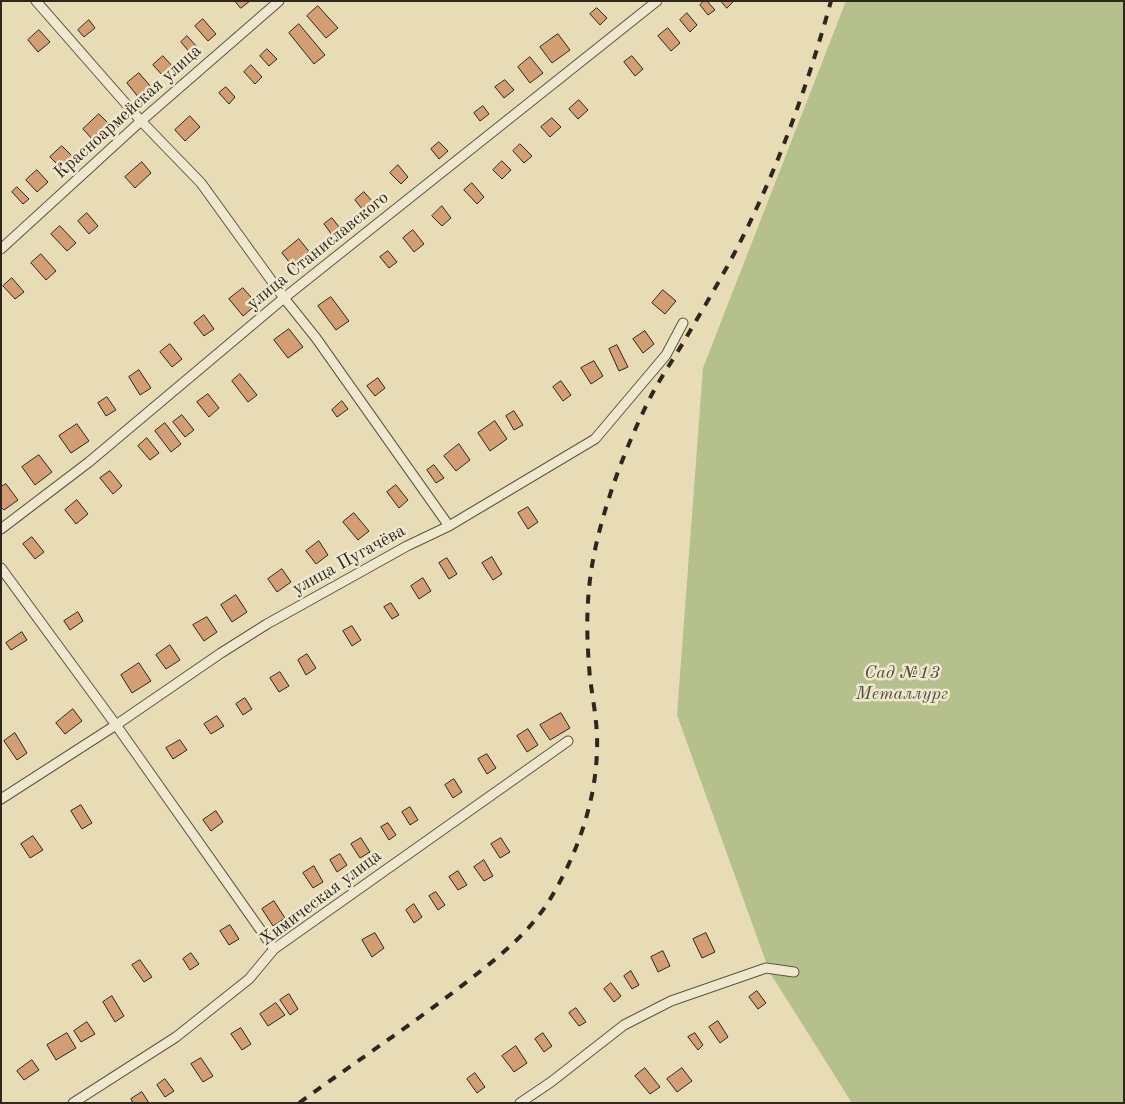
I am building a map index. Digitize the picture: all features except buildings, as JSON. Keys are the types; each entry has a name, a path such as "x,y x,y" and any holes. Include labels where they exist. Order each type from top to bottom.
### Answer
{"street":[{"path":"36,1 141,121 201,183 284,298 322,346 449,526"},
{"name":"Красноармейская улица","path":"1,249 141,121 279,1"},
{"name":"улица Станиславского","path":"1,529 89,462 284,298 657,1"},
{"name":"улица Пугачёва","path":"1,799 116,725 221,653 268,624 407,546 449,526 595,439 666,355 683,324"},
{"path":"1,568 116,725 274,949"},
{"name":"Химическая улица","path":"73,1103 176,1037 249,979 274,949 568,741"},
{"path":"520,1103 551,1082 624,1025 671,1000 766,968 794,972"}],"green space":[{"name":"Сад №13 Металлург","path":"846,1 1124,1 1124,1103 852,1103 770,973 677,715 703,368"}],"railway":[{"path":"299,1103 432,1008 517,940 529,928 549,901 568,865 589,808 596,769 597,731 588,658 587,619 592,564 605,510 621,464 647,404 728,265 764,193 801,98 831,1"}]}
